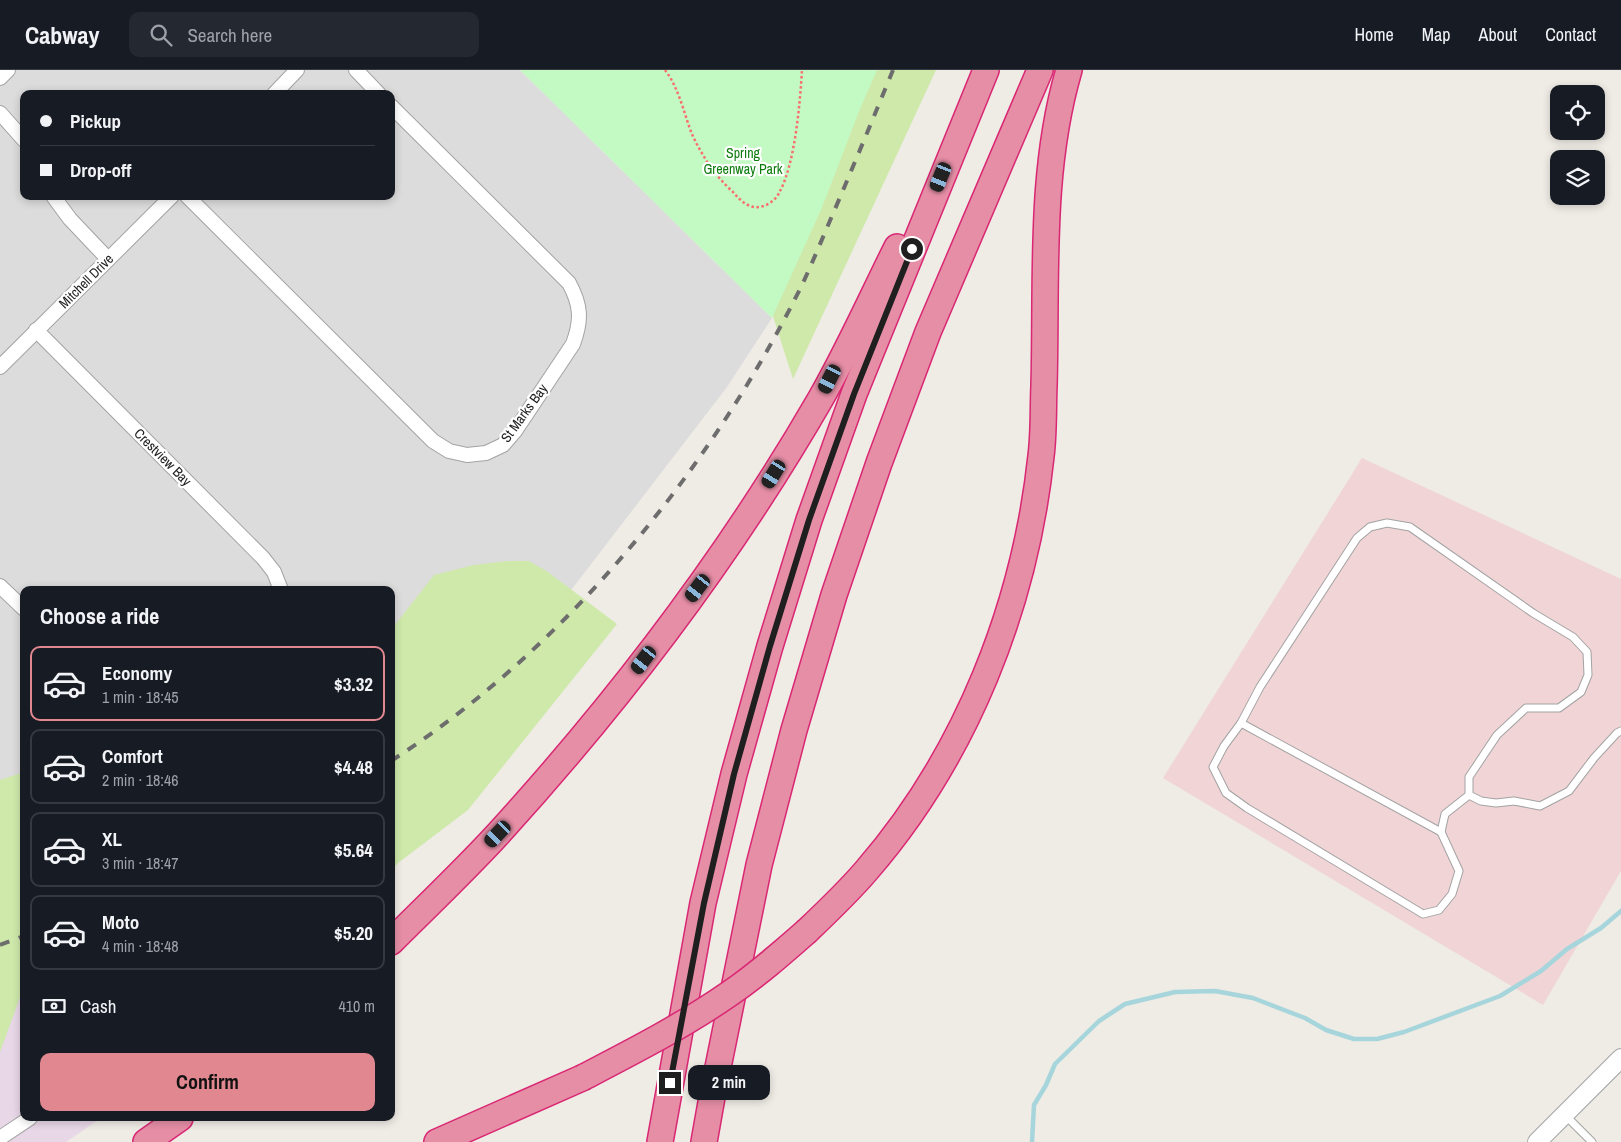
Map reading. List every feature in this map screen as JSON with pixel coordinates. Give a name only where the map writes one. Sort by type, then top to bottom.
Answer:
[{"type":"highway","points":[[660,1142],[704,903],[734,774],[770,646],[809,520],[854,394],[986,70]]},
{"type":"highway","points":[[704,1142],[759,865],[794,730],[834,595],[879,463],[928,332],[1040,70]]},
{"type":"highway","points":[[437,1142],[582,1078],[656,1039],[723,998],[748,980],[807,931],[866,870],[902,824],[935,776],[966,717],[992,661],[1016,591],[1032,523],[1041,454],[1047,205],[1054,140],[1069,70]]},
{"type":"highway","points":[[395,938],[503,828],[593,724],[698,588],[764,489],[821,397],[909,224],[941,177]]},
{"type":"highway","points":[[146,1142],[176,1121]]},
{"type":"street","points":[[0,78],[8,70]]},
{"type":"street","points":[[278,90],[297,70]]},
{"type":"street","points":[[356,70],[376,90]]},
{"type":"street","name":"St Marks Bay","points":[[191,200],[433,441],[449,451],[467,455],[486,453],[503,445],[515,430],[573,344],[578,329],[577,297],[569,283],[395,110]]},
{"type":"street","points":[[0,113],[20,136]]},
{"type":"street","points":[[57,200],[70,219],[108,259]]},
{"type":"street","name":"Mitchell Drive","points":[[0,367],[168,200]]},
{"type":"street","name":"Crestview Bay","points":[[36,330],[263,558],[274,572],[279,586]]},
{"type":"street","points":[[0,586],[20,605]]},
{"type":"street","points":[[1536,1142],[1621,1058]]},
{"type":"street","points":[[0,1138],[26,1121]]},
{"type":"lane","points":[[1241,723],[1441,832],[1459,871],[1452,894],[1440,910],[1423,914],[1247,808],[1226,793],[1213,766],[1224,746],[1241,723],[1260,687],[1356,538],[1370,527],[1387,523],[1410,527],[1533,613],[1573,637],[1587,652],[1588,675],[1580,692],[1559,708],[1526,708],[1497,735],[1469,777],[1469,795]]},
{"type":"lane","points":[[1469,795],[1481,801],[1496,803],[1514,801],[1540,806],[1569,791],[1594,758],[1621,731]]},
{"type":"lane","points":[[1441,832],[1445,814],[1469,795]]},
{"type":"lane","points":[[1564,1114],[1592,1142]]},
{"type":"path","points":[[665,70],[683,105],[691,131],[708,162],[729,189],[743,202],[752,207],[762,207],[772,202],[779,194],[789,167],[801,90],[802,70]]},
{"type":"shaded area","points":[[0,70],[520,70],[772,318],[727,387],[552,615],[395,739],[395,586],[20,586],[20,918],[0,925]]},
{"type":"shaded area","points":[[1362,458],[1621,579],[1621,871],[1543,1005],[1163,778]]},
{"type":"shaded area","points":[[20,918],[20,1121],[97,1121],[66,1142],[0,1142],[0,925]]},
{"type":"green space","name":"Spring Greenway Park","points":[[520,70],[877,70],[821,210],[772,318]]},
{"type":"green space","points":[[871,70],[936,70],[793,379],[771,310]]},
{"type":"green space","points":[[507,561],[529,561],[548,572],[617,624],[468,810],[395,866],[395,625],[434,575],[474,565]]},
{"type":"green space","points":[[20,773],[20,997],[0,1052],[0,780]]},
{"type":"waterway","points":[[1032,1142],[1034,1105],[1046,1085],[1055,1064],[1099,1021],[1125,1004],[1175,992],[1215,991],[1253,998],[1305,1018],[1326,1030],[1354,1039],[1377,1039],[1404,1032],[1500,996],[1541,971],[1567,949],[1601,928],[1621,911]]},
{"type":"railway","points":[[395,758],[455,716],[516,665],[573,610],[627,551],[677,488],[723,423],[764,356],[801,287],[893,70]]},
{"type":"railway","points":[[0,945],[20,938]]},
{"type":"route","points":[[670,1083],[704,903],[734,774],[770,646],[809,520],[854,394],[912,249]]}]
